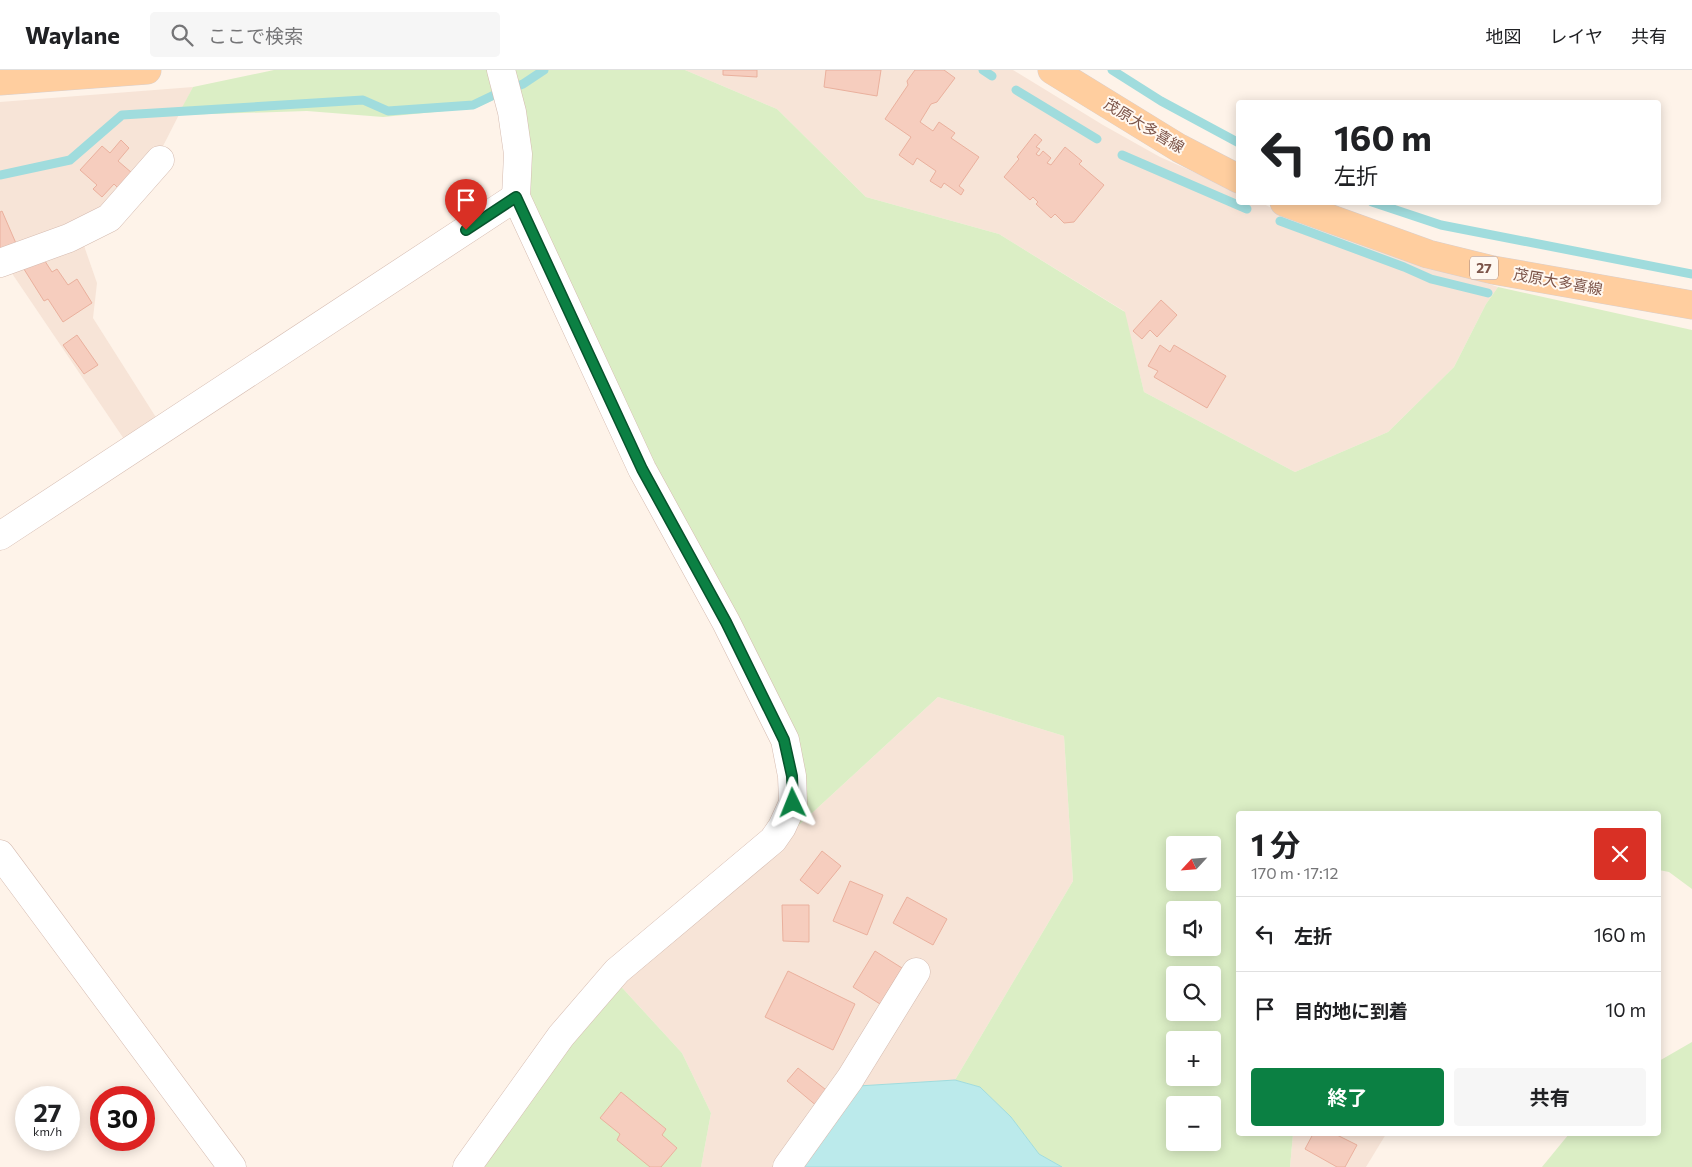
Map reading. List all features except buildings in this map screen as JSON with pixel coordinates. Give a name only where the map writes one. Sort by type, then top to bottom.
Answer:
[{"type":"main road","points":[[0,81],[147,70]]},
{"type":"main road","name":"茂原大多喜線","points":[[1052,70],[1179,148],[1236,177]]},
{"type":"main road","name":"茂原大多喜線","points":[[1292,205],[1428,254],[1493,270],[1692,305]]},
{"type":"street","points":[[467,1167],[561,1036],[616,971],[773,840],[782,827],[793,803],[792,776],[784,740],[726,622],[642,469],[516,197],[518,154],[512,112],[501,70]]},
{"type":"street","points":[[0,263],[69,238],[109,218],[160,160]]},
{"type":"street","points":[[0,536],[516,197]]},
{"type":"street","points":[[0,854],[232,1167]]},
{"type":"street","points":[[787,1167],[850,1079],[916,972]]},
{"type":"shaded area","points":[[685,70],[1013,70],[1160,157],[1236,191],[1236,205],[1266,205],[1295,220],[1498,287],[1486,304],[1454,367],[1388,432],[1295,472],[1144,392],[1124,311],[999,234],[866,197],[777,109]]},
{"type":"shaded area","points":[[193,87],[160,152],[108,211],[0,259],[0,102]]},
{"type":"shaded area","points":[[82,240],[97,283],[93,318],[157,419],[126,442],[7,266]]},
{"type":"shaded area","points":[[938,697],[1064,736],[1073,881],[955,1080],[858,1086],[800,1167],[701,1167],[711,1113],[682,1053],[615,980],[786,837]]},
{"type":"shaded area","points":[[1293,1136],[1385,1136],[1366,1167],[1290,1167]]},
{"type":"green space","points":[[274,70],[495,70],[502,96],[476,108],[383,117],[307,111],[178,115],[193,87]]},
{"type":"green space","points":[[515,70],[685,70],[777,109],[866,197],[999,234],[1125,312],[1144,392],[1295,472],[1388,432],[1454,367],[1486,304],[1498,287],[1692,330],[1692,889],[1669,872],[1661,870],[1661,811],[1236,811],[1236,1136],[1293,1136],[1290,1167],[1062,1167],[1039,1154],[1011,1117],[980,1087],[955,1080],[1073,881],[1064,736],[938,697],[786,837],[800,800],[655,478],[526,205],[525,145]]},
{"type":"green space","points":[[615,980],[682,1053],[711,1113],[701,1167],[474,1167]]},
{"type":"green space","points":[[1692,1042],[1692,1167],[1542,1167],[1567,1136],[1661,1136],[1661,1060]]},
{"type":"water","points":[[955,1080],[980,1087],[1011,1117],[1039,1154],[1062,1167],[800,1167],[858,1086]]},
{"type":"waterway","points":[[0,175],[70,160],[122,115],[363,100],[388,111],[473,105],[523,84],[544,70]]},
{"type":"waterway","points":[[983,70],[992,76]]},
{"type":"waterway","points":[[1112,70],[1161,101],[1236,141]]},
{"type":"waterway","points":[[1016,90],[1097,139]]},
{"type":"waterway","points":[[1122,155],[1236,204]]},
{"type":"waterway","points":[[1238,205],[1247,209]]},
{"type":"waterway","points":[[1381,205],[1441,225],[1692,274]]},
{"type":"waterway","points":[[1280,221],[1404,267],[1431,279],[1488,293]]},
{"type":"route","points":[[466,230],[516,197],[642,469],[726,622],[784,740],[792,776],[793,803]]}]
